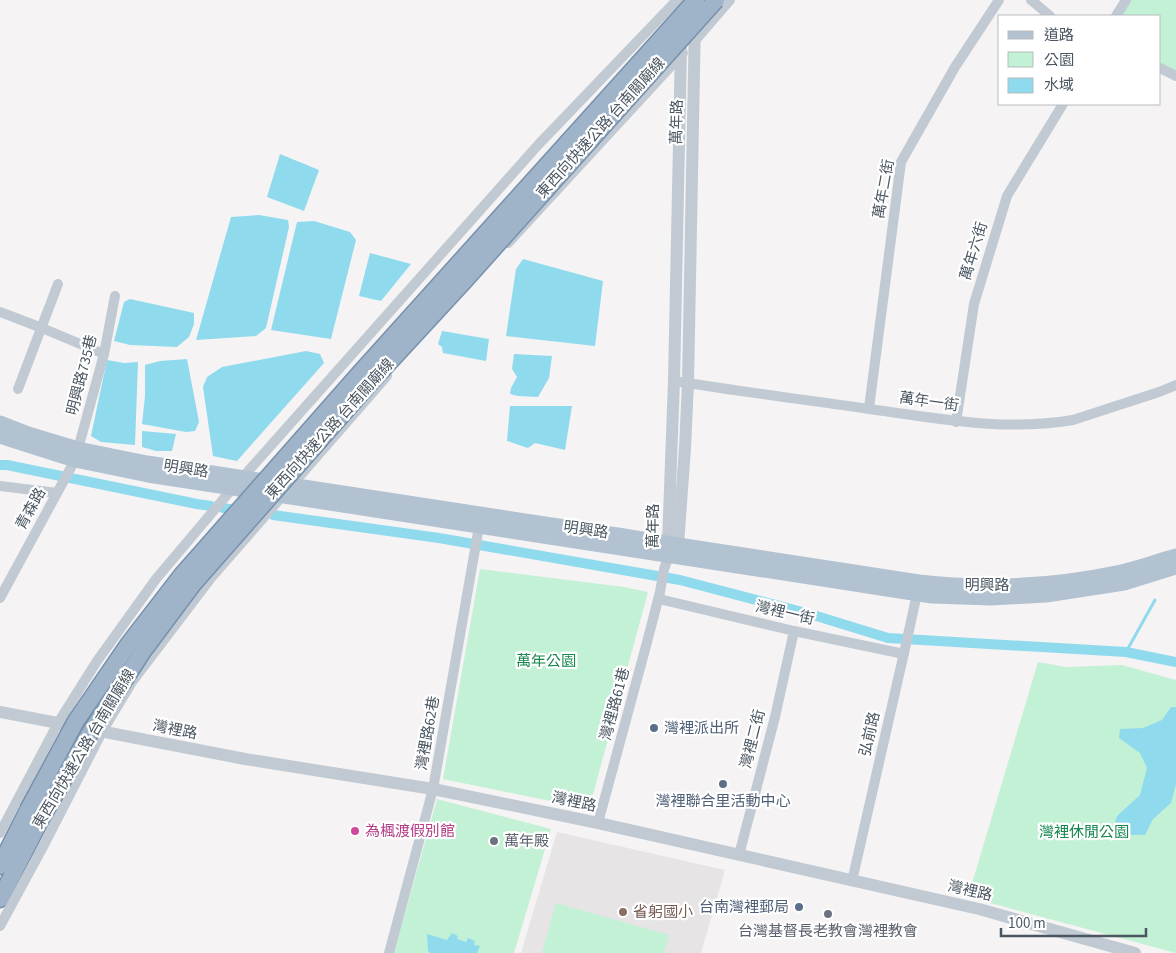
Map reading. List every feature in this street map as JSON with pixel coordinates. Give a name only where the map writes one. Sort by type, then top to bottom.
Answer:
[{"type":"highway","name":"東西向快速公路 台南關廟線","points":[[0,899],[76,721],[128,645],[182,576],[360,373],[696,0]]},
{"type":"highway","name":"東西向快速公路 台南關廟線","points":[[0,866],[137,660],[193,584],[370,383],[478,266],[716,0]]},
{"type":"main road","name":"明興路","points":[[0,423],[76,457]]},
{"type":"main road","name":"明興路","points":[[0,436],[148,476],[238,483],[287,490],[479,526],[670,553],[917,594],[990,598],[1046,596],[1124,583],[1176,568]]},
{"type":"main road","name":"明興路","points":[[670,553],[955,586],[1044,584],[1081,579],[1123,571],[1176,556]]},
{"type":"street","points":[[0,833],[58,724],[98,661],[156,579],[238,483],[538,145],[677,0]]},
{"type":"street","name":"萬年路","points":[[670,553],[682,0]]},
{"type":"street","name":"萬年路","points":[[670,553],[685,448],[696,0]]},
{"type":"street","points":[[0,926],[102,732],[132,682],[205,586],[414,346],[695,41],[730,0]]},
{"type":"street","name":"萬年二街","points":[[869,408],[901,162],[955,67],[999,0]]},
{"type":"street","points":[[1031,0],[1049,15]]},
{"type":"street","points":[[1118,13],[1126,0]]},
{"type":"street","points":[[1161,68],[1176,76]]},
{"type":"street","name":"萬年六街","points":[[956,422],[974,304],[1007,196],[1062,105]]},
{"type":"street","points":[[18,389],[58,284]]},
{"type":"street","name":"明興路735巷","points":[[76,457],[104,354],[115,296]]},
{"type":"street","points":[[0,312],[104,354]]},
{"type":"street","name":"萬年一街","points":[[674,381],[956,422],[1014,426],[1066,421],[1097,413],[1176,385]]},
{"type":"street","name":"青森路","points":[[0,598],[76,457]]},
{"type":"street","points":[[0,486],[57,493]]},
{"type":"street","name":"灣裡路62巷","points":[[389,953],[432,789],[479,526]]},
{"type":"street","name":"灣裡路61巷","points":[[598,823],[670,553]]},
{"type":"street","name":"弘前路","points":[[852,881],[917,594]]},
{"type":"street","name":"灣裡一街","points":[[659,595],[794,631],[904,653]]},
{"type":"street","name":"灣裡二街","points":[[739,855],[775,718],[794,631]]},
{"type":"street","name":"灣裡路","points":[[0,712],[245,759],[432,789],[598,823],[979,909],[1135,953]]},
{"type":"shaded area","name":"省躬國小","points":[[557,832],[725,870],[701,953],[521,953]]},
{"type":"green space","points":[[1126,0],[1176,0],[1176,80],[1161,72],[1161,15],[1117,15]]},
{"type":"green space","name":"萬年公園","points":[[480,569],[624,587],[648,592],[589,809],[443,779]]},
{"type":"green space","name":"灣裡休閒公園","points":[[1038,662],[1066,667],[1122,665],[1176,680],[1176,953],[968,897]]},
{"type":"green space","points":[[437,799],[551,829],[514,953],[394,953]]},
{"type":"green space","points":[[556,903],[669,935],[664,953],[542,953]]},
{"type":"water","points":[[280,154],[319,170],[304,211],[267,197]]},
{"type":"water","points":[[259,215],[288,220],[289,227],[266,328],[256,336],[196,340],[231,217]]},
{"type":"water","points":[[314,221],[350,232],[356,240],[331,339],[271,330],[297,222]]},
{"type":"water","points":[[370,253],[411,264],[381,301],[359,296]]},
{"type":"water","points":[[523,259],[603,281],[595,346],[506,336],[516,269]]},
{"type":"water","points":[[130,299],[194,313],[194,324],[189,337],[177,347],[130,345],[114,341],[124,302]]},
{"type":"water","points":[[442,331],[489,339],[486,361],[443,353],[442,347],[438,344]]},
{"type":"water","points":[[306,351],[320,354],[324,363],[237,461],[213,456],[203,387],[207,377],[222,367]]},
{"type":"water","points":[[514,354],[552,356],[549,378],[538,397],[510,394],[517,377],[512,369]]},
{"type":"water","points":[[187,359],[199,422],[195,431],[186,432],[142,424],[145,396],[145,365],[160,361]]},
{"type":"water","points":[[107,360],[124,363],[138,362],[135,445],[101,442],[91,436]]},
{"type":"water","points":[[510,406],[572,406],[565,450],[535,443],[528,448],[507,441]]},
{"type":"water","points":[[142,431],[176,434],[172,451],[156,451],[142,447]]},
{"type":"water","points":[[1171,707],[1176,707],[1176,784],[1171,803],[1153,819],[1145,835],[1131,835],[1114,825],[1117,816],[1140,795],[1147,768],[1140,753],[1119,738],[1120,729],[1143,728],[1162,720]]},
{"type":"water","points":[[452,933],[458,936],[457,939],[466,942],[468,938],[475,941],[474,945],[480,946],[477,953],[430,953],[428,951],[427,934],[447,940]]},
{"type":"waterway","points":[[0,465],[211,506]]},
{"type":"waterway","points":[[223,508],[242,511]]},
{"type":"waterway","points":[[273,515],[439,538],[680,580],[810,614],[888,638],[1126,652],[1176,662]]},
{"type":"waterway","points":[[1126,652],[1155,600]]},
{"type":"place","name":"灣裡派出所","points":[[654,728]]},
{"type":"place","name":"灣裡聯合里活動中心","points":[[723,784]]},
{"type":"place","name":"為楓渡假別館","points":[[355,831]]},
{"type":"place","name":"萬年殿","points":[[494,841]]},
{"type":"place","name":"台南灣裡郵局","points":[[799,907]]},
{"type":"place","name":"省躬國小","points":[[623,912]]},
{"type":"place","name":"台灣基督長老教會灣裡教會","points":[[828,914]]}]
